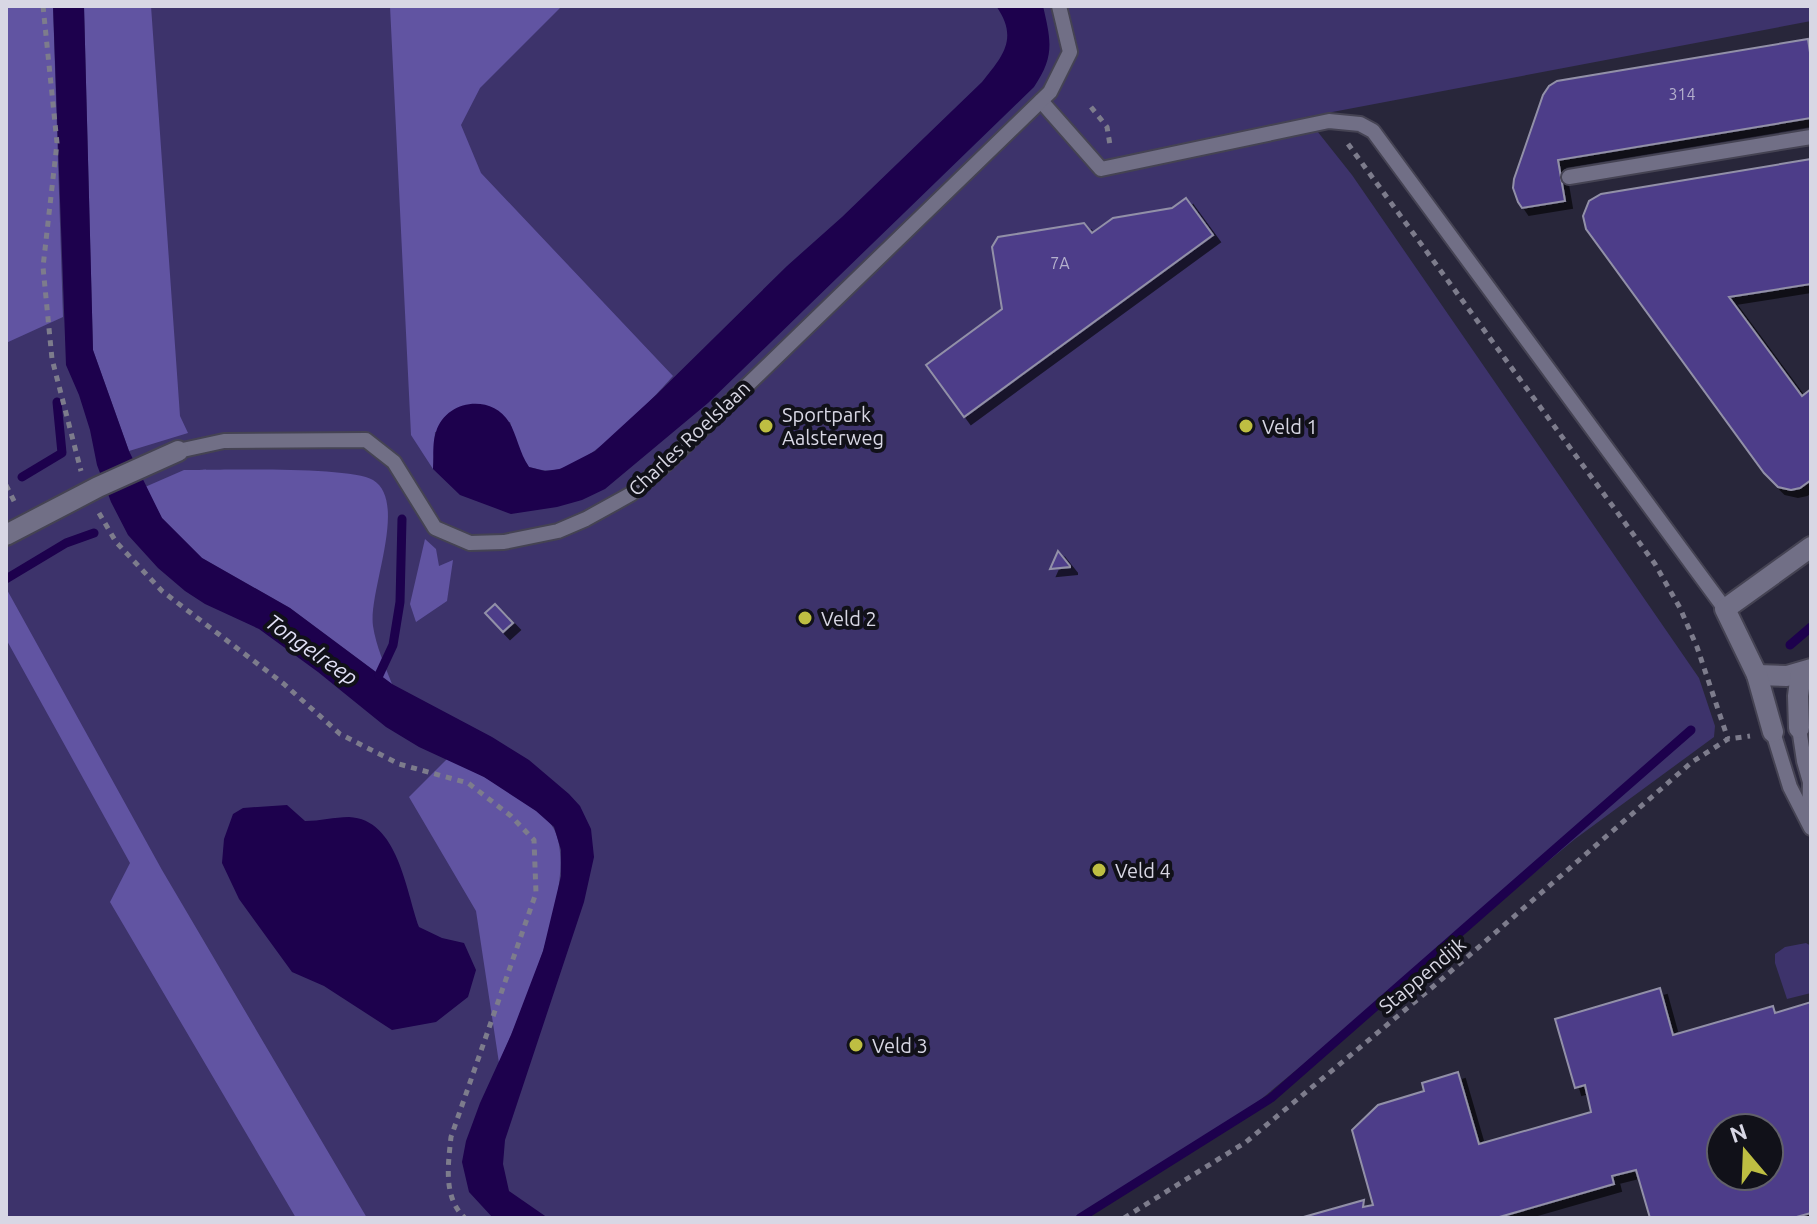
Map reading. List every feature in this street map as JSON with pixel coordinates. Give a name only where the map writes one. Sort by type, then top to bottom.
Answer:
[{"type":"street","name":"Charles Roelslaan","points":[[6,535],[92,490],[178,451]]},
{"type":"street","points":[[1773,732],[1757,675],[1725,609],[1811,547]]},
{"type":"street","points":[[1757,675],[1787,676],[1806,671]]},
{"type":"street","points":[[1799,728],[1798,696],[1806,671]]},
{"type":"lane","name":"Charles Roelslaan","points":[[178,451],[224,441],[366,440],[394,462],[435,528],[470,543],[504,542],[558,531],[586,519],[631,494],[668,462],[1050,92],[1070,52],[1059,6]]},
{"type":"lane","points":[[1041,101],[1101,169],[1329,121],[1360,124],[1373,131],[1725,609]]},
{"type":"lane","points":[[1569,177],[1811,137]]},
{"type":"lane","points":[[1799,728],[1810,782],[1810,825]]},
{"type":"lane","points":[[1773,732],[1790,787],[1810,825]]},
{"type":"path","points":[[43,6],[57,143],[43,267],[52,359],[92,490],[116,542],[162,591],[284,684],[340,734],[399,764],[468,783],[511,816],[534,840],[536,893],[451,1137],[447,1173],[455,1208],[465,1218]]},
{"type":"path","points":[[1091,107],[1107,127],[1113,166]]},
{"type":"path","name":"Stappendijk","points":[[1124,1218],[1246,1142],[1435,985],[1692,762],[1728,739],[1697,647],[1680,608],[1655,564],[1329,121]]},
{"type":"shaded area","name":"Sportpark Aalsterweg","points":[[6,6],[1811,6],[1811,21],[1306,117],[1352,175],[1699,678],[1715,726],[1714,737],[1575,839],[1236,1120],[1087,1218],[6,1218]]},
{"type":"shaded area","points":[[6,6],[53,6],[63,317],[6,343]]},
{"type":"shaded area","points":[[84,6],[151,6],[180,416],[188,433],[129,451],[93,350]]},
{"type":"shaded area","points":[[390,6],[562,6],[480,88],[461,125],[481,173],[673,376],[620,430],[573,464],[551,470],[529,467],[519,452],[510,422],[435,432],[433,469],[411,435]]},
{"type":"shaded area","points":[[184,470],[312,471],[373,480],[383,491],[388,527],[373,626],[392,684],[290,608],[202,558],[162,518],[145,487]]},
{"type":"shaded area","points":[[425,539],[436,549],[439,566],[453,560],[447,601],[416,622],[410,604]]},
{"type":"shaded area","points":[[6,588],[162,870],[367,1218],[296,1218],[110,902],[130,863],[6,639]]},
{"type":"shaded area","points":[[447,759],[489,780],[536,810],[554,829],[560,852],[554,912],[533,980],[499,1063],[476,911],[409,797]]},
{"type":"shaded area","points":[[1806,943],[1811,946],[1811,993],[1787,999],[1775,954],[1785,947]]},
{"type":"water","name":"Tongelreep","points":[[53,6],[84,6],[93,350],[129,451],[162,518],[202,558],[290,608],[392,684],[529,760],[580,806],[591,829],[594,857],[584,902],[505,1140],[503,1164],[509,1191],[548,1218],[493,1218],[469,1192],[462,1162],[480,1103],[511,1035],[543,951],[561,876],[561,850],[554,827],[536,811],[484,777],[419,747],[386,727],[259,629],[205,604],[185,591],[158,568],[128,535],[97,465],[90,430],[66,365]]},
{"type":"water","points":[[996,6],[1043,6],[1048,29],[1048,57],[1034,87],[708,403],[605,489],[557,507],[511,514],[460,495],[433,469],[434,441],[441,421],[459,407],[470,404],[492,407],[501,413],[512,427],[529,467],[545,471],[560,469],[595,451],[982,82],[1006,46],[1006,28]]},
{"type":"water","points":[[287,805],[305,821],[349,817],[366,821],[379,830],[398,859],[419,927],[442,938],[464,943],[476,970],[468,997],[436,1022],[392,1030],[324,986],[292,972],[239,899],[222,863],[224,839],[233,814],[243,808]]},
{"type":"building","points":[[1808,39],[1811,118],[1558,160],[1565,201],[1522,208],[1518,202],[1513,188],[1514,179],[1543,95],[1557,81]]},
{"type":"building","points":[[1811,159],[1811,284],[1729,297],[1802,396],[1811,389],[1811,480],[1791,490],[1778,487],[1764,473],[1586,229],[1583,216],[1589,201],[1601,194]]},
{"type":"building","points":[[1186,198],[1213,235],[964,417],[926,365],[1002,309],[992,247],[998,237],[1084,223],[1092,233],[1113,218],[1172,208]]},
{"type":"building","points":[[1058,551],[1070,566],[1070,567],[1050,569]]},
{"type":"building","points":[[495,604],[513,623],[503,632],[485,613]]},
{"type":"building","points":[[1660,988],[1673,1035],[1773,1006],[1775,1013],[1811,1002],[1811,1213],[1793,1218],[1650,1218],[1636,1170],[1612,1176],[1614,1184],[1496,1218],[1300,1218],[1364,1200],[1363,1207],[1373,1205],[1352,1130],[1378,1105],[1424,1091],[1422,1083],[1458,1072],[1479,1144],[1591,1112],[1585,1085],[1575,1088],[1555,1019]]},
{"type":"waterway","points":[[22,477],[62,453],[57,402]]},
{"type":"waterway","points":[[379,675],[393,645],[400,602],[402,519]]},
{"type":"waterway","points":[[6,579],[66,543],[94,533]]},
{"type":"waterway","points":[[1790,645],[1811,627]]},
{"type":"waterway","points":[[1080,1218],[1271,1098],[1691,730]]},
{"type":"place","name":"Sportpark Aalsterweg","points":[[766,426]]},
{"type":"place","name":"Veld 1","points":[[1246,426]]},
{"type":"place","name":"Veld 2","points":[[805,618]]},
{"type":"place","name":"Veld 4","points":[[1099,870]]},
{"type":"place","name":"Veld 3","points":[[856,1045]]}]
